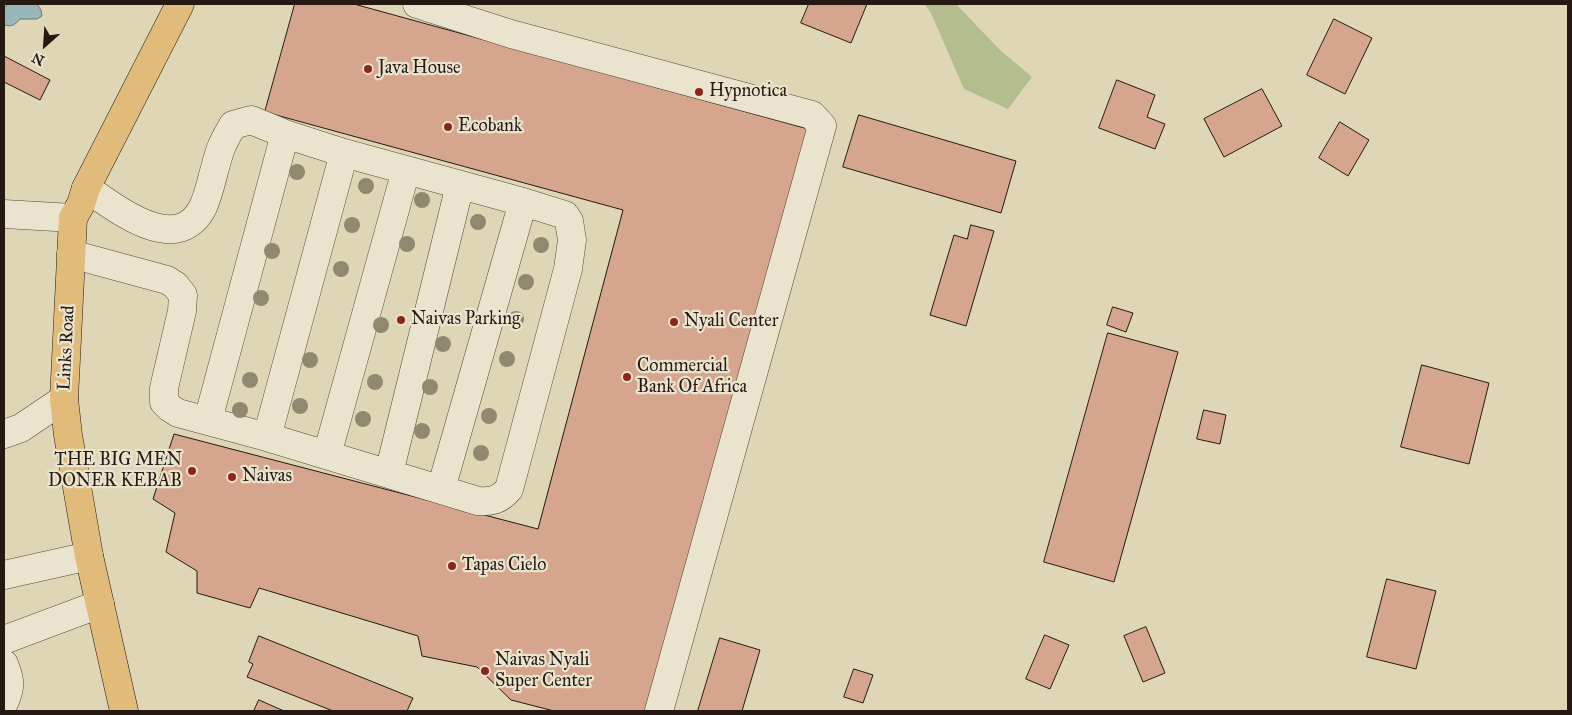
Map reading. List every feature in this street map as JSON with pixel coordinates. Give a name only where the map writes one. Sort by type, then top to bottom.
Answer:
[{"type":"main road","name":"Links Road","points":[[124,711],[89,556],[68,435],[64,399],[73,218],[81,204],[86,188],[180,4]]},
{"type":"street","points":[[417,4],[511,34],[812,115],[822,126],[659,711]]},
{"type":"street","points":[[72,254],[167,280],[179,289],[183,295],[182,311],[164,388],[164,402],[178,413],[267,437],[478,501],[491,502],[504,495],[509,489],[568,269],[572,240],[569,221],[565,215],[344,153],[284,134],[251,120],[233,125],[221,146],[203,207],[192,223],[179,230],[167,230],[130,217],[86,188]]},
{"type":"street","points":[[208,420],[284,134]]},
{"type":"street","points":[[267,437],[344,153]]},
{"type":"street","points":[[327,455],[406,170]]},
{"type":"street","points":[[389,473],[460,185]]},
{"type":"street","points":[[440,488],[523,202]]},
{"type":"street","points":[[4,214],[73,218]]},
{"type":"street","points":[[4,434],[21,428],[64,399]]},
{"type":"street","points":[[4,575],[89,556]]},
{"type":"street","points":[[4,640],[100,604]]},
{"type":"street","points":[[4,664],[10,688],[4,703]]},
{"type":"green space","points":[[924,4],[956,4],[1000,50],[1032,77],[1008,109],[964,89],[930,11]]},
{"type":"water","points":[[9,4],[37,4],[42,16],[37,19],[20,19],[11,26],[4,25],[4,8]]},
{"type":"building","name":"Nyali Center","points":[[295,4],[354,4],[808,129],[647,711],[554,711],[511,700],[477,667],[422,656],[418,636],[259,588],[250,608],[197,593],[197,571],[166,552],[175,513],[153,499],[174,434],[538,529],[623,210],[265,112]]},
{"type":"building","points":[[809,4],[867,4],[851,43],[801,23]]},
{"type":"building","points":[[1334,19],[1372,38],[1345,94],[1307,75]]},
{"type":"building","points":[[4,56],[50,80],[40,100],[4,82]]},
{"type":"building","points":[[1117,80],[1155,95],[1147,117],[1165,124],[1155,149],[1099,128]]},
{"type":"building","points":[[1262,89],[1282,126],[1224,157],[1204,119]]},
{"type":"building","points":[[859,115],[1016,161],[1001,213],[843,167]]},
{"type":"building","points":[[1340,122],[1369,140],[1348,176],[1319,158]]},
{"type":"building","points":[[971,225],[994,231],[966,326],[930,315],[954,235],[967,239]]},
{"type":"building","points":[[1113,307],[1133,313],[1126,332],[1107,325]]},
{"type":"building","points":[[1108,333],[1178,352],[1114,582],[1044,562]]},
{"type":"building","points":[[1422,365],[1489,383],[1469,464],[1401,447]]},
{"type":"building","points":[[1204,410],[1226,415],[1220,444],[1197,439]]},
{"type":"building","points":[[1387,579],[1436,591],[1416,669],[1367,657]]},
{"type":"building","points":[[1146,627],[1165,673],[1143,682],[1124,636]]},
{"type":"building","points":[[1045,635],[1069,645],[1050,689],[1026,679]]},
{"type":"building","points":[[259,636],[413,698],[407,711],[333,711],[247,677],[253,664],[249,662]]},
{"type":"building","points":[[720,638],[760,650],[742,711],[698,711]]},
{"type":"building","points":[[854,669],[873,675],[863,703],[844,697]]},
{"type":"building","points":[[259,700],[284,711],[254,711]]},
{"type":"place","name":"Java House","points":[[368,69]]},
{"type":"place","name":"Hypnotica","points":[[699,92]]},
{"type":"place","name":"Ecobank","points":[[448,127]]},
{"type":"place","name":"Naivas Parking","points":[[401,320]]},
{"type":"place","name":"Nyali Center","points":[[674,322]]},
{"type":"place","name":"Commercial Bank Of Africa","points":[[627,377]]},
{"type":"place","name":"THE BIG MEN DONER KEBAB","points":[[192,471]]},
{"type":"place","name":"Naivas","points":[[232,477]]},
{"type":"place","name":"Tapas Cielo","points":[[452,566]]},
{"type":"place","name":"Naivas Nyali Super Center","points":[[485,671]]}]
